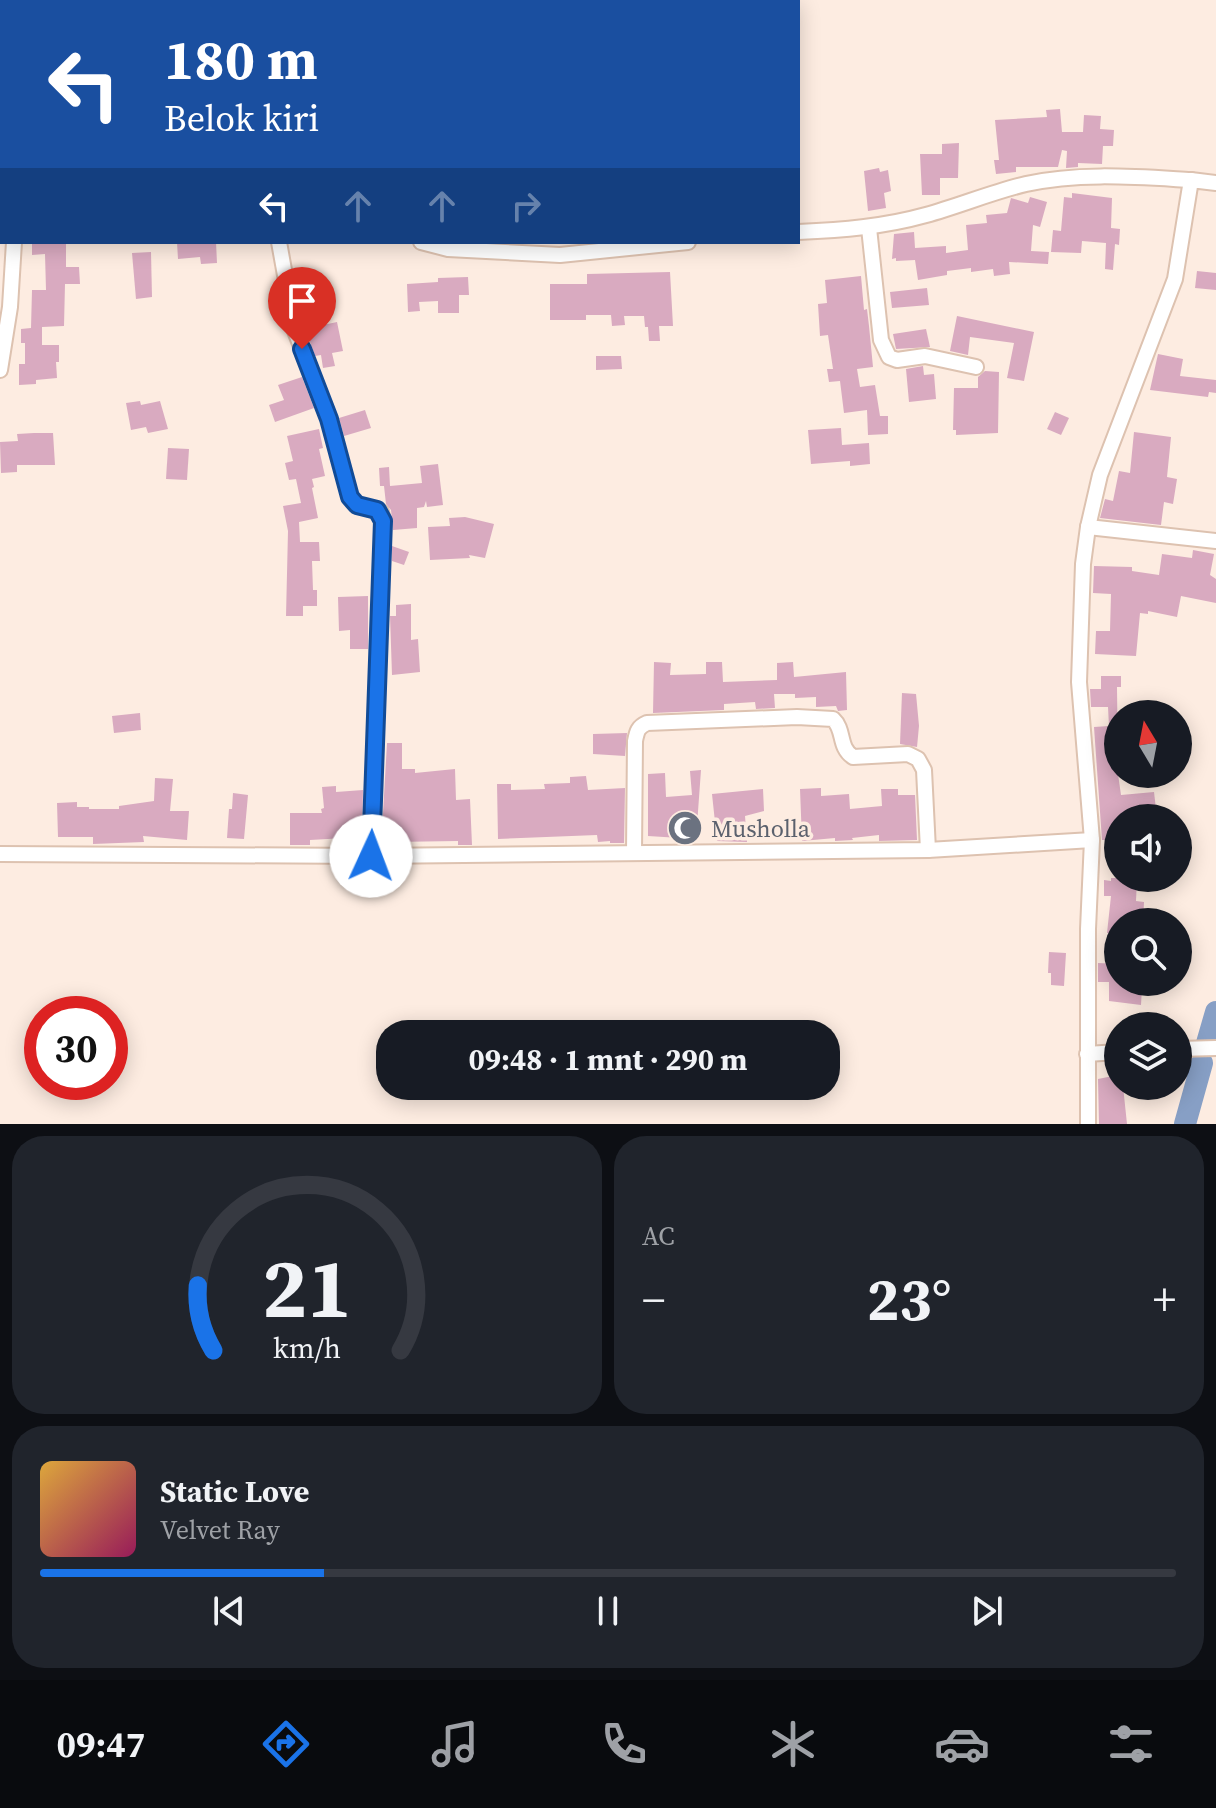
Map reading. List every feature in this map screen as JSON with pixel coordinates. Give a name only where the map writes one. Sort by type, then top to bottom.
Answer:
[{"type":"street","points":[[800,232],[869,228],[923,216],[1025,184],[1056,179],[1135,177],[1216,183]]},
{"type":"street","points":[[1088,1124],[1092,840],[1079,682],[1083,564],[1100,475],[1175,279],[1191,180]]},
{"type":"street","points":[[869,228],[881,340],[889,357],[897,360],[925,356],[976,367]]},
{"type":"street","points":[[0,370],[10,307],[14,244]]},
{"type":"street","points":[[279,244],[295,331],[329,419],[350,497],[357,505],[377,510],[383,521],[371,856]]},
{"type":"street","points":[[448,245],[560,255],[668,244]]},
{"type":"street","points":[[1088,527],[1216,541]]},
{"type":"street","points":[[634,853],[637,729],[647,723],[797,717],[833,719],[839,726],[844,748],[853,757],[908,754],[921,762],[928,850]]},
{"type":"street","points":[[0,854],[371,856],[928,850],[1092,840]]},
{"type":"street","points":[[1192,1049],[1216,1048]]},
{"type":"street","points":[[1087,1054],[1104,1053]]},
{"type":"building","points":[[1060,109],[1062,132],[1083,132],[1084,115],[1101,116],[1100,129],[1114,130],[1113,146],[1103,146],[1102,164],[1078,163],[1078,167],[1066,168],[1067,151],[1062,150],[1058,167],[1016,167],[1016,172],[996,174],[994,160],[999,160],[995,120],[1047,117],[1046,110]]},
{"type":"building","points":[[959,143],[958,178],[940,178],[940,195],[922,195],[920,154],[942,154],[942,144]]},
{"type":"building","points":[[879,168],[880,172],[888,170],[891,191],[884,193],[886,208],[868,211],[864,171]]},
{"type":"building","points":[[1072,193],[1112,198],[1111,228],[1120,229],[1119,245],[1115,244],[1113,270],[1105,269],[1106,243],[1082,241],[1081,253],[1051,252],[1053,230],[1061,231],[1064,197],[1072,198]]},
{"type":"building","points":[[1030,197],[1047,202],[1040,227],[1033,225],[1031,251],[1049,252],[1048,264],[1009,262],[1010,274],[994,276],[993,269],[971,272],[971,268],[918,280],[915,260],[892,259],[894,234],[914,232],[915,248],[946,246],[946,253],[968,250],[966,225],[987,223],[986,215],[1007,213],[1011,198],[1028,203]]},
{"type":"building","points":[[32,244],[66,244],[66,267],[79,267],[80,284],[65,284],[64,326],[42,327],[42,345],[59,345],[57,378],[19,385],[19,364],[25,364],[21,329],[31,328],[32,290],[46,290],[45,254],[32,255]]},
{"type":"building","points":[[177,244],[216,244],[217,263],[201,264],[200,257],[178,259]]},
{"type":"building","points":[[151,252],[152,297],[136,299],[132,253]]},
{"type":"building","points":[[1197,271],[1216,273],[1216,290],[1195,288]]},
{"type":"building","points":[[670,272],[673,326],[659,326],[660,341],[649,341],[644,316],[624,316],[625,325],[612,326],[611,315],[586,315],[586,320],[550,320],[550,284],[587,284],[587,274]]},
{"type":"building","points":[[861,276],[873,367],[857,369],[860,387],[875,385],[880,416],[888,416],[888,434],[868,435],[867,410],[844,413],[840,381],[829,382],[827,369],[833,369],[828,335],[820,336],[818,304],[827,303],[825,280]]},
{"type":"building","points":[[468,277],[469,295],[459,295],[459,313],[438,313],[438,301],[419,302],[420,311],[408,312],[407,284],[438,282],[438,278]]},
{"type":"building","points":[[313,281],[323,325],[337,322],[343,351],[332,353],[335,366],[323,368],[321,355],[315,356],[310,342],[297,285]]},
{"type":"building","points":[[927,288],[929,305],[892,308],[890,292]]},
{"type":"building","points":[[957,316],[1034,332],[1024,381],[1007,378],[1014,343],[970,337],[968,355],[950,351]]},
{"type":"building","points":[[926,329],[930,347],[896,349],[893,334]]},
{"type":"building","points":[[1158,354],[1183,359],[1180,376],[1216,380],[1216,393],[1209,392],[1208,397],[1150,390]]},
{"type":"building","points":[[596,356],[621,356],[622,369],[596,370]]},
{"type":"building","points":[[923,366],[924,375],[934,374],[936,399],[909,402],[906,369]]},
{"type":"building","points":[[985,371],[999,372],[998,433],[956,435],[956,430],[953,430],[954,388],[978,388],[978,377]]},
{"type":"building","points":[[302,377],[314,408],[275,422],[269,405],[284,400],[278,385]]},
{"type":"building","points":[[140,401],[141,405],[160,401],[168,429],[148,433],[146,427],[131,430],[126,403]]},
{"type":"building","points":[[365,410],[371,428],[344,436],[339,418]]},
{"type":"building","points":[[1055,412],[1069,418],[1061,435],[1047,429]]},
{"type":"building","points":[[841,428],[842,445],[869,443],[870,464],[850,466],[850,461],[811,464],[808,430]]},
{"type":"building","points":[[319,429],[323,448],[319,449],[325,476],[312,479],[318,518],[299,522],[300,542],[319,542],[320,561],[312,561],[317,606],[303,606],[303,616],[286,616],[288,531],[283,506],[301,503],[296,479],[289,480],[285,463],[293,461],[287,436]]},
{"type":"building","points":[[1134,432],[1171,437],[1167,477],[1177,479],[1173,504],[1164,502],[1161,525],[1100,518],[1105,499],[1113,501],[1119,471],[1130,473]]},
{"type":"building","points":[[53,433],[55,465],[17,465],[17,472],[1,473],[0,442],[18,441],[17,434]]},
{"type":"building","points":[[168,448],[189,449],[187,480],[166,479]]},
{"type":"building","points":[[438,464],[443,505],[427,507],[426,501],[424,507],[417,508],[417,528],[393,530],[384,486],[380,486],[379,468],[389,467],[390,486],[422,483],[420,466]]},
{"type":"building","points":[[465,517],[494,524],[485,558],[469,555],[470,558],[430,560],[428,527],[450,526],[449,518]]},
{"type":"building","points":[[392,546],[409,552],[404,565],[392,561]]},
{"type":"building","points":[[1193,550],[1214,554],[1210,575],[1216,579],[1216,603],[1181,596],[1177,617],[1148,611],[1148,614],[1140,613],[1136,656],[1095,654],[1096,631],[1110,631],[1111,594],[1093,593],[1094,566],[1132,567],[1132,571],[1159,575],[1162,554],[1192,558]]},
{"type":"building","points":[[368,596],[368,649],[350,649],[350,630],[339,631],[338,597]]},
{"type":"building","points":[[411,604],[411,640],[418,639],[420,672],[392,675],[390,616],[396,616],[396,605]]},
{"type":"building","points":[[654,662],[671,663],[670,675],[706,674],[706,662],[722,662],[723,682],[777,680],[777,663],[793,662],[794,677],[846,672],[847,710],[838,711],[836,706],[816,707],[816,697],[795,698],[795,694],[774,694],[775,708],[756,709],[755,702],[724,704],[724,710],[653,713]]},
{"type":"building","points":[[1101,676],[1121,676],[1117,700],[1104,700],[1104,707],[1091,707],[1090,689],[1101,689]]},
{"type":"building","points":[[902,693],[916,694],[917,747],[900,744]]},
{"type":"building","points":[[140,713],[141,730],[114,733],[112,716]]},
{"type":"building","points":[[1104,726],[1104,788],[1120,788],[1121,795],[1154,792],[1155,804],[1104,804],[1104,840],[1102,840],[1094,727]]},
{"type":"building","points":[[627,733],[625,756],[593,754],[593,734]]},
{"type":"building","points":[[387,743],[402,743],[402,769],[415,769],[415,773],[455,769],[456,800],[470,799],[472,845],[458,845],[458,841],[392,842],[391,831],[382,831]]},
{"type":"building","points":[[701,770],[696,839],[648,836],[648,774],[665,773],[666,797],[692,795],[690,771]]},
{"type":"building","points":[[586,776],[588,790],[625,788],[624,843],[598,842],[597,835],[498,839],[497,784],[511,784],[511,790],[545,789],[544,784],[570,783],[570,777]]},
{"type":"building","points":[[155,778],[173,779],[170,811],[189,811],[187,840],[143,836],[144,842],[93,844],[93,837],[58,837],[57,803],[77,802],[77,807],[89,809],[119,809],[119,806],[154,801]]},
{"type":"building","points":[[336,786],[336,792],[363,790],[362,837],[310,840],[310,845],[290,845],[290,813],[322,813],[322,787]]},
{"type":"building","points":[[821,788],[821,796],[849,794],[850,809],[882,806],[881,789],[898,789],[898,795],[915,795],[917,840],[879,841],[879,835],[853,840],[802,841],[800,789]]},
{"type":"building","points":[[763,789],[764,811],[745,816],[747,842],[717,841],[712,794]]},
{"type":"building","points":[[233,793],[248,795],[244,839],[227,838]]},
{"type":"building","points":[[1104,892],[1136,892],[1136,901],[1144,902],[1144,908],[1110,908],[1111,896],[1104,896]]},
{"type":"building","points":[[1049,952],[1066,953],[1064,986],[1051,985]]},
{"type":"building","points":[[1098,963],[1104,963],[1104,982],[1098,982]]},
{"type":"building","points":[[1109,996],[1142,996],[1141,1005],[1109,1001]]},
{"type":"building","points":[[1104,1078],[1104,1100],[1124,1100],[1127,1124],[1099,1124],[1098,1079]]},
{"type":"waterway","points":[[1207,1043],[1216,1012]]},
{"type":"waterway","points":[[1185,1124],[1202,1063]]},
{"type":"place","name":"Musholla","points":[[685,828]]},
{"type":"route","points":[[302,349],[329,419],[350,497],[357,505],[381,512],[383,521],[371,856]]}]
